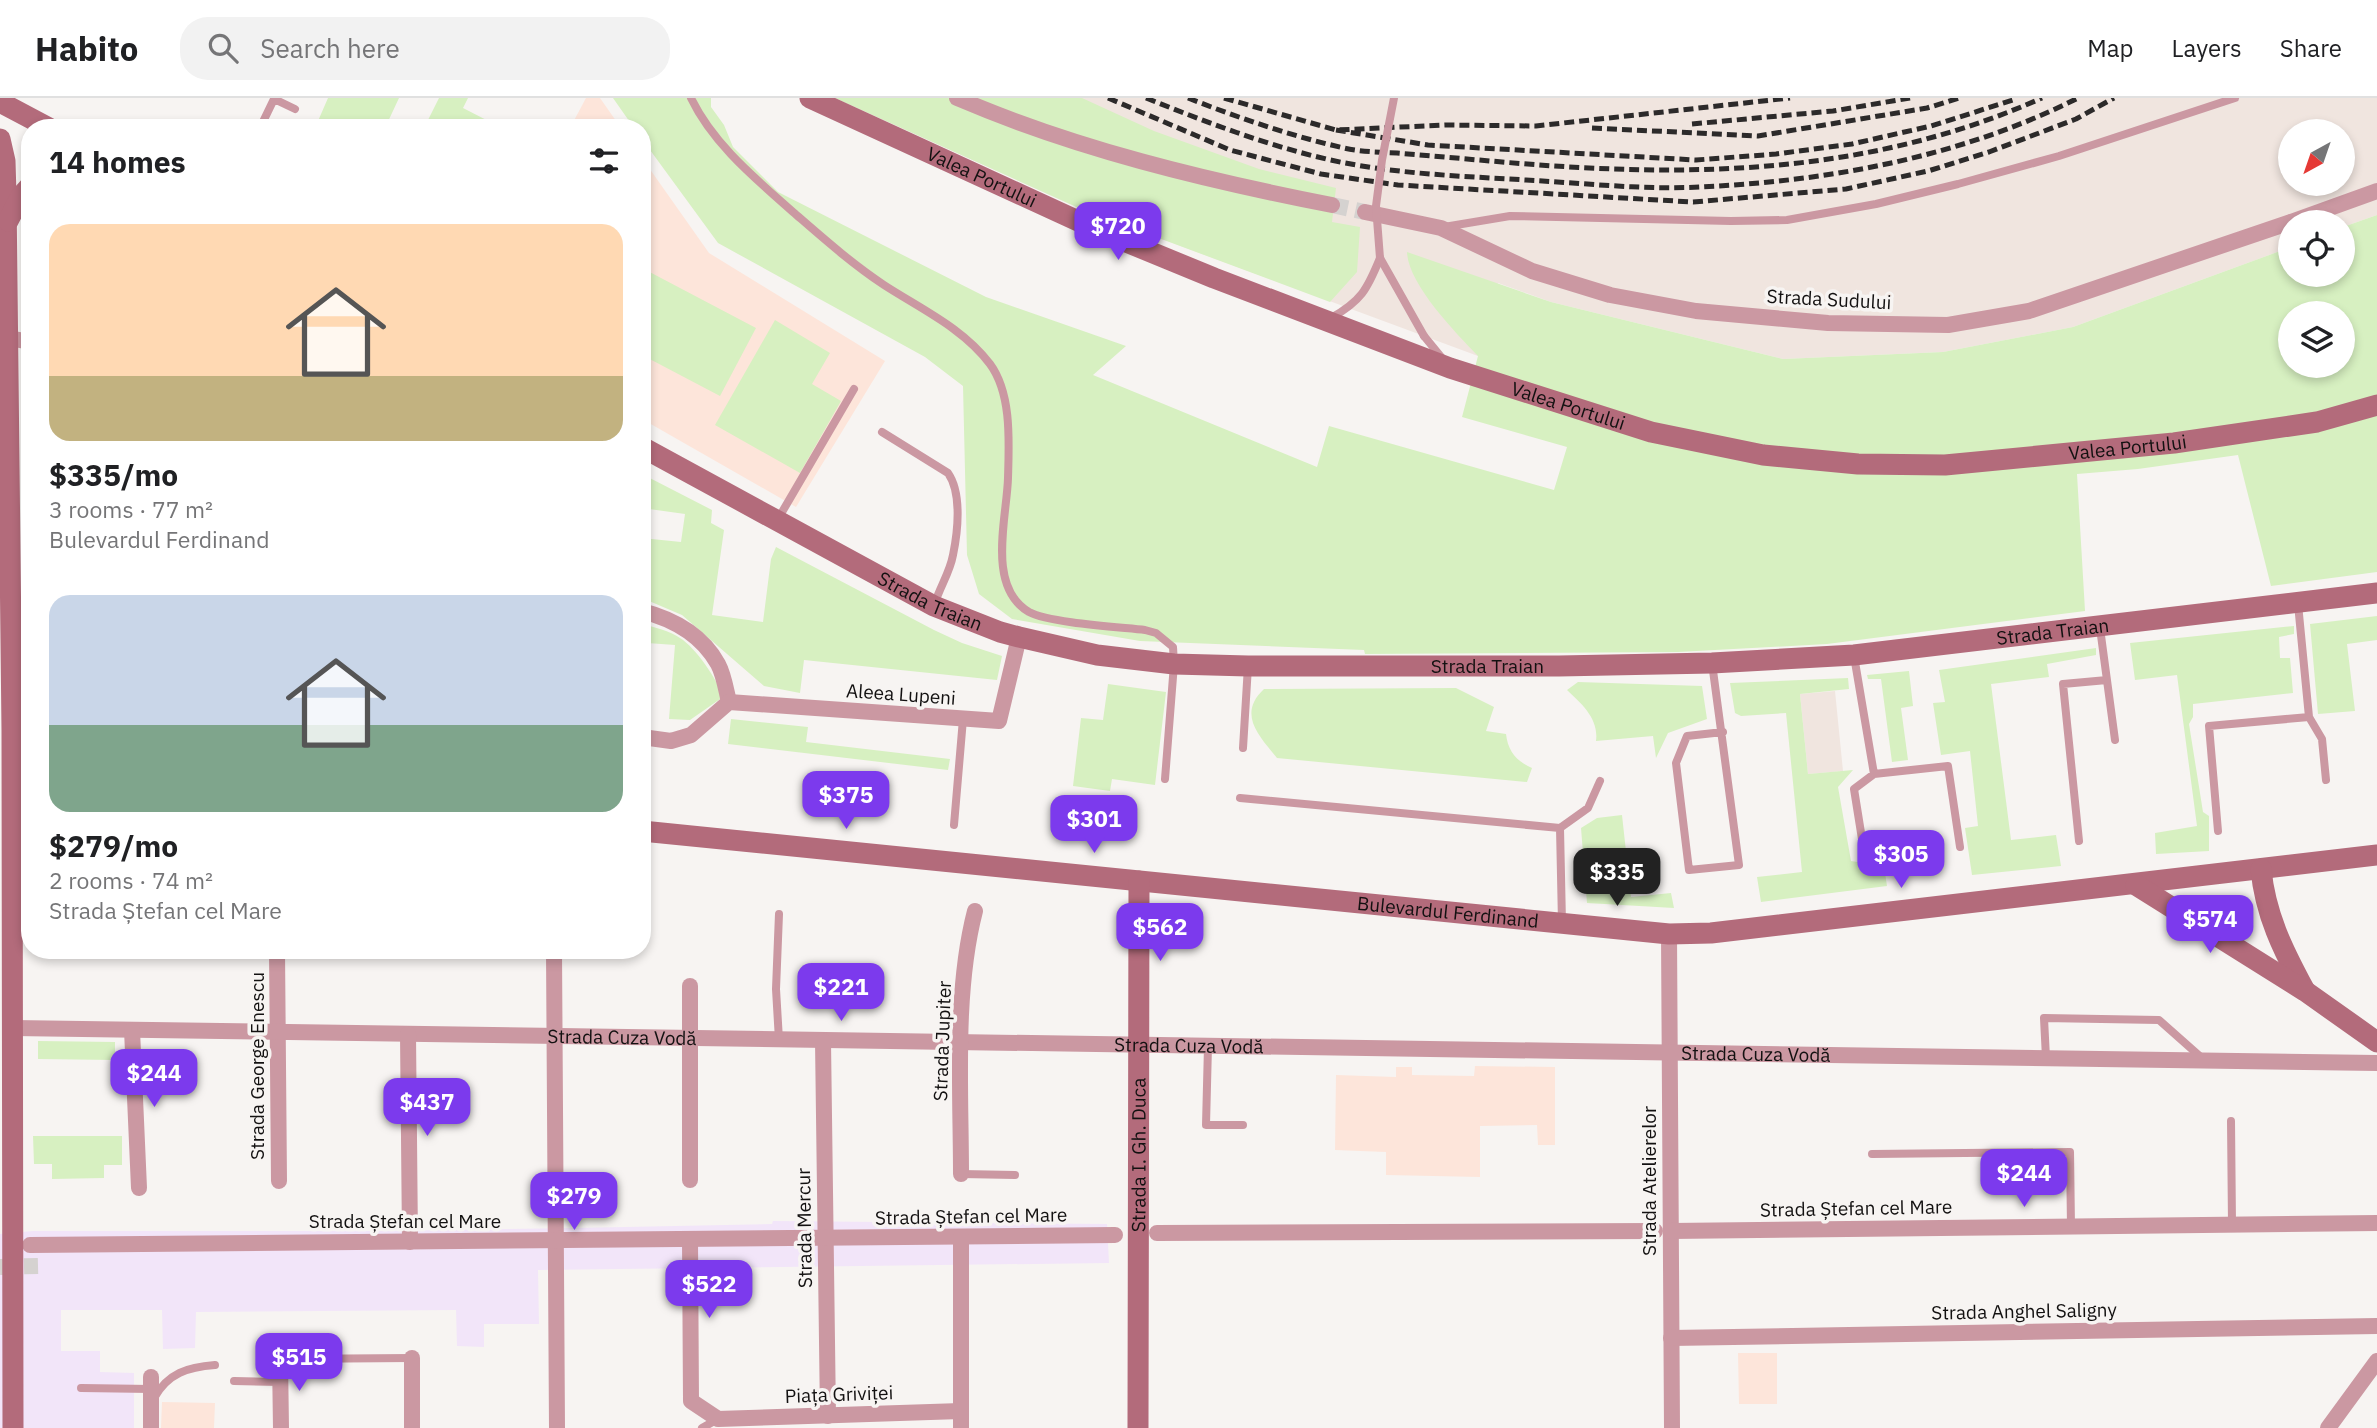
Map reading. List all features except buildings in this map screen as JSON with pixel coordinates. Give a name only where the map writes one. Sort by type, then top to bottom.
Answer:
[{"type":"street","name":"Valea Portului","points":[[810,98],[1101,232],[1450,368],[1651,432],[1763,455],[1858,464],[1945,465],[2174,443],[2317,422],[2377,405]]},
{"type":"street","points":[[957,98],[1013,122],[1099,149],[1262,191],[1332,205]]},
{"type":"street","points":[[0,102],[32,119]]},
{"type":"street","points":[[0,139],[5,160],[7,223],[19,340],[10,443],[14,769],[6,1028],[13,1428]]},
{"type":"street","name":"Strada Sudului","points":[[2324,210],[2377,191]]},
{"type":"street","points":[[7,223],[21,196]]},
{"type":"street","name":"Strada Sudului","points":[[1365,212],[1441,228],[1532,271],[1611,295],[1696,311],[1828,323],[1948,325],[2028,311],[2278,226]]},
{"type":"street","name":"Strada Traian","points":[[651,452],[934,606],[1000,632],[1097,655],[1173,656],[1248,666],[1712,663],[1854,655],[2377,593]]},
{"type":"street","points":[[651,613],[664,617],[695,635],[718,665],[729,702],[691,736],[671,741],[651,738]]},
{"type":"street","points":[[963,719],[999,721],[1019,637]]},
{"type":"street","name":"Aleea Lupeni","points":[[729,702],[963,719]]},
{"type":"street","name":"Bulevardul Ferdinand","points":[[651,832],[1669,934],[1712,933],[2377,855]]},
{"type":"street","points":[[2261,869],[2271,918],[2280,945],[2305,991]]},
{"type":"street","name":"Strada I. Gh. Duca","points":[[1138,1428],[1139,881]]},
{"type":"street","points":[[2136,885],[2305,991],[2377,1042]]},
{"type":"street","name":"Strada Jupiter","points":[[961,1174],[961,1043],[967,944],[975,911]]},
{"type":"street","name":"Strada Atelierelor","points":[[1669,934],[1670,1053],[1663,1231],[1671,1338],[1672,1428]]},
{"type":"street","name":"Strada George Enescu","points":[[277,959],[279,1181]]},
{"type":"street","points":[[554,959],[557,1428]]},
{"type":"street","points":[[690,986],[690,1180]]},
{"type":"street","name":"Strada Cuza Vodă","points":[[6,1028],[2377,1063]]},
{"type":"street","points":[[132,1030],[139,1188]]},
{"type":"street","points":[[408,1034],[410,1242]]},
{"type":"street","name":"Strada Mercur","points":[[823,1041],[828,1416]]},
{"type":"street","name":"Strada Ștefan cel Mare","points":[[1157,1233],[1663,1231],[2377,1223]]},
{"type":"street","name":"Strada Ștefan cel Mare","points":[[30,1245],[1115,1235]]},
{"type":"street","points":[[961,1237],[961,1420]]},
{"type":"street","points":[[690,1239],[691,1401],[718,1419]]},
{"type":"street","name":"Strada Anghel Saligny","points":[[1671,1338],[2377,1326]]},
{"type":"street","points":[[412,1358],[412,1428]]},
{"type":"street","points":[[280,1359],[281,1428]]},
{"type":"street","points":[[2328,1428],[2377,1361]]},
{"type":"street","points":[[151,1390],[151,1428]]},
{"type":"street","name":"Piața Griviței","points":[[718,1419],[828,1416],[961,1420]]},
{"type":"lane","points":[[691,98],[714,135],[759,182],[846,259],[935,315],[968,340],[991,365],[1003,393],[1006,420],[1008,478],[1001,553],[1006,580],[1015,598],[1030,612],[1056,619],[1156,633],[1173,656],[1165,779]]},
{"type":"lane","points":[[1394,98],[1376,206],[1380,258],[1424,336],[1450,368]]},
{"type":"lane","points":[[1441,228],[1510,216],[1787,220],[1877,204],[2046,160],[2235,98]]},
{"type":"lane","points":[[264,119],[274,99],[286,101],[295,110]]},
{"type":"lane","points":[[1327,321],[1356,303],[1370,283],[1380,258]]},
{"type":"lane","points":[[777,521],[855,389]]},
{"type":"lane","points":[[0,422],[10,443]]},
{"type":"lane","points":[[881,432],[948,472],[954,482],[956,529],[953,557],[934,606]]},
{"type":"lane","points":[[2298,601],[2309,717],[2322,739],[2326,780]]},
{"type":"lane","points":[[2099,625],[2115,740]]},
{"type":"lane","points":[[1854,655],[1874,774]]},
{"type":"lane","points":[[1712,663],[1723,732],[1739,865],[1689,870],[1676,762],[1687,736],[1723,732]]},
{"type":"lane","points":[[1243,748],[1248,666]]},
{"type":"lane","points":[[2079,841],[2063,684],[2107,680]]},
{"type":"lane","points":[[2218,831],[2209,726],[2309,717]]},
{"type":"lane","name":"Aleea Lupeni","points":[[954,825],[963,719]]},
{"type":"lane","points":[[1866,864],[1854,789],[1874,774],[1948,766],[1960,847]]},
{"type":"lane","points":[[1240,799],[1560,828],[1588,808],[1600,781]]},
{"type":"lane","points":[[1560,828],[1562,923]]},
{"type":"lane","points":[[779,914],[776,989],[779,1040]]},
{"type":"lane","points":[[2046,1058],[2044,1018],[2159,1020],[2205,1061]]},
{"type":"lane","points":[[1208,1046],[1206,1125],[1243,1125]]},
{"type":"lane","points":[[2231,1121],[2232,1225]]},
{"type":"lane","points":[[1872,1154],[2070,1152],[2071,1227]]},
{"type":"lane","points":[[961,1174],[1015,1175]]},
{"type":"lane","points":[[280,1359],[412,1358]]},
{"type":"lane","points":[[81,1388],[151,1390],[176,1373],[196,1367],[215,1366]]},
{"type":"lane","points":[[234,1381],[280,1382]]},
{"type":"lane","name":"Piața Griviței","points":[[702,1428],[718,1419]]},
{"type":"shaded area","points":[[586,98],[600,98],[615,119],[575,119]]},
{"type":"shaded area","points":[[835,98],[2377,98],[2377,215],[2355,223],[2355,210],[2278,210],[2278,252],[2073,327],[1943,352],[1783,359],[1551,302],[1498,283],[1478,356],[1081,209]]},
{"type":"shaded area","points":[[651,171],[709,253],[885,361],[796,507],[651,424]]},
{"type":"shaded area","points":[[1835,691],[1843,771],[1808,774],[1800,694]]},
{"type":"shaded area","points":[[1475,1066],[1555,1067],[1555,1145],[1538,1145],[1537,1125],[1480,1126],[1480,1177],[1386,1175],[1386,1152],[1335,1150],[1336,1075],[1396,1077],[1396,1067],[1412,1067],[1412,1075],[1474,1076]]},
{"type":"shaded area","points":[[773,1221],[1107,1224],[1109,1263],[538,1270],[539,1324],[484,1324],[484,1347],[457,1346],[456,1310],[196,1312],[195,1348],[163,1349],[162,1310],[61,1310],[61,1351],[100,1351],[100,1372],[134,1373],[134,1428],[0,1428],[0,1234],[33,1231],[574,1228],[772,1224]]},
{"type":"shaded area","points":[[1738,1353],[1777,1353],[1777,1404],[1739,1404]]},
{"type":"shaded area","points":[[162,1402],[215,1403],[214,1428],[161,1428]]},
{"type":"green space","points":[[328,98],[399,98],[389,119],[319,119]]},
{"type":"green space","points":[[439,98],[468,98],[463,108],[484,119],[428,119]]},
{"type":"green space","points":[[613,98],[711,98],[711,107],[724,125],[733,147],[778,192],[986,297],[1126,346],[1093,375],[1317,467],[1329,426],[1554,490],[1567,447],[1462,417],[1478,356],[1424,293],[1409,265],[1407,252],[1551,302],[1783,359],[1943,352],[2073,327],[2278,252],[2278,287],[2355,287],[2355,223],[2377,215],[2377,572],[2271,586],[2238,455],[2138,469],[2077,474],[2085,611],[1827,644],[1678,652],[1365,654],[1364,650],[1140,641],[1012,619],[979,594],[967,555],[963,386],[925,357],[718,243],[651,151],[651,119],[628,119]]},
{"type":"green space","points":[[835,98],[1082,98],[1154,131],[1259,169],[1336,188],[1332,222],[1360,227],[1357,272],[1330,302],[1081,209]]},
{"type":"green space","points":[[651,273],[756,328],[720,396],[651,360]]},
{"type":"green space","points":[[775,320],[830,353],[812,384],[841,401],[800,473],[715,425]]},
{"type":"green space","points":[[651,479],[712,510],[711,523],[724,530],[712,615],[763,622],[771,559],[776,547],[934,630],[962,643],[1002,656],[997,680],[804,660],[800,693],[764,686],[682,615],[651,602],[651,539],[681,542],[685,514],[651,509]]},
{"type":"green space","points":[[2377,616],[2377,640],[2347,644],[2355,711],[2318,714],[2310,624]]},
{"type":"green space","points":[[2294,626],[2294,634],[2279,637],[2280,658],[2290,658],[2293,693],[2193,704],[2193,717],[2189,724],[2203,812],[2209,816],[2209,851],[2156,854],[2155,833],[2197,826],[2177,675],[2135,680],[2130,643]]},
{"type":"green space","points":[[651,627],[672,633],[693,649],[705,664],[723,697],[690,720],[669,719],[675,645],[651,643]]},
{"type":"green space","points":[[2096,648],[2096,655],[2047,664],[2049,677],[1991,684],[2011,840],[2056,835],[2061,866],[1972,875],[1965,828],[1978,826],[1970,751],[1941,755],[1933,703],[1945,702],[1939,670]]},
{"type":"green space","points":[[1909,671],[1913,706],[1901,708],[1908,760],[1892,762],[1881,679],[1868,679],[1867,675]]},
{"type":"green space","points":[[1848,678],[1849,689],[1800,694],[1808,774],[1853,770],[1838,787],[1851,861],[1884,866],[1887,886],[1761,902],[1757,877],[1802,872],[1786,713],[1741,716],[1735,713],[1730,683]]},
{"type":"green space","points":[[1578,682],[1702,686],[1707,719],[1668,733],[1656,758],[1653,736],[1596,741],[1592,719],[1584,706],[1567,690]]},
{"type":"green space","points":[[1108,684],[1166,692],[1155,785],[1112,779],[1110,791],[1073,786],[1081,718],[1103,720]]},
{"type":"green space","points":[[1456,688],[1494,707],[1486,731],[1506,734],[1514,755],[1532,768],[1527,782],[1277,758],[1258,733],[1252,716],[1256,698],[1264,689]]},
{"type":"green space","points":[[731,719],[808,727],[806,742],[950,759],[948,770],[728,744]]},
{"type":"green space","points":[[1622,815],[1631,897],[1671,893],[1674,908],[1587,903],[1581,828],[1597,818]]},
{"type":"green space","points":[[38,1041],[115,1042],[115,1060],[38,1059]]},
{"type":"green space","points":[[33,1136],[122,1136],[122,1165],[104,1165],[104,1178],[52,1179],[52,1164],[34,1164]]},
{"type":"tunnel","points":[[1332,205],[1365,212]]},
{"type":"tunnel","points":[[0,1267],[38,1266]]},
{"type":"railway","points":[[1108,98],[1230,150],[1321,174],[1398,185],[1693,202],[1846,189],[1928,171],[1989,152],[2076,119],[2114,98]]},
{"type":"railway","points":[[1146,98],[1257,139],[1351,164],[1451,176],[1656,188],[1797,179],[1894,162],[1988,136],[2078,98]]},
{"type":"railway","points":[[1188,98],[1285,132],[1350,149],[1641,170],[1776,165],[1844,157],[1910,143],[1976,124],[2042,98]]},
{"type":"railway","points":[[1224,98],[1336,130],[1445,125],[1536,126],[1790,98]]},
{"type":"railway","points":[[1692,124],[1833,111],[1910,98]]},
{"type":"railway","points":[[1592,128],[1758,136],[1927,108],[1959,98]]},
{"type":"railway","points":[[1336,130],[1428,145],[1696,160],[1776,154],[1852,144],[1931,126],[2013,100]]}]
